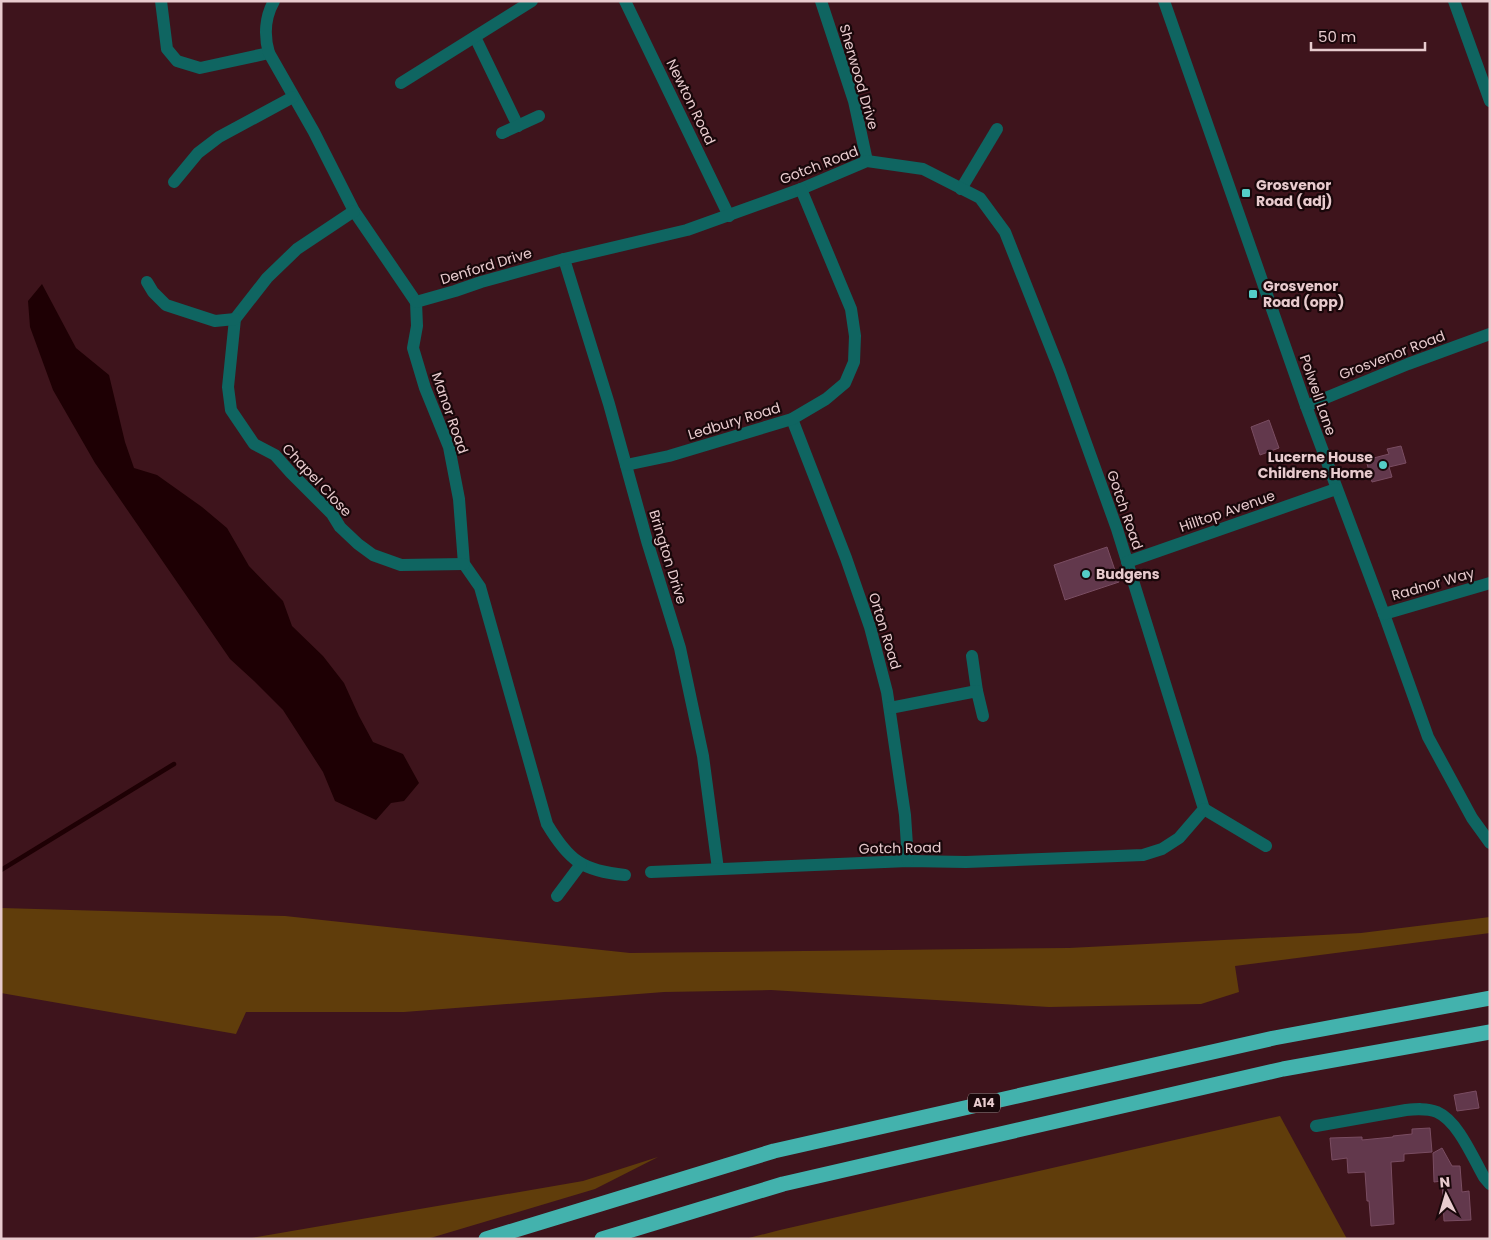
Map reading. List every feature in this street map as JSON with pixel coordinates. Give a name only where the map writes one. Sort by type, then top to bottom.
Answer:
[{"type":"highway","name":"A14","points":[[486,1239],[774,1151],[1274,1038],[1490,998]]},
{"type":"highway","points":[[602,1239],[783,1184],[1282,1069],[1490,1032]]},
{"type":"street","points":[[161,1],[167,49],[177,61],[200,68],[269,53]]},
{"type":"street","points":[[274,1],[268,17],[266,41],[269,53],[314,132],[354,212],[416,302]]},
{"type":"street","points":[[401,83],[532,1]]},
{"type":"street","name":"Newton Road","points":[[625,1],[729,216]]},
{"type":"street","name":"Sherwood Drive","points":[[821,1],[854,101],[866,161]]},
{"type":"street","name":"Polwell Lane","points":[[1164,1],[1306,406],[1428,737],[1472,818],[1490,843]]},
{"type":"street","points":[[1454,1],[1490,101]]},
{"type":"street","points":[[475,38],[518,126]]},
{"type":"street","points":[[174,182],[198,153],[219,137],[293,97]]},
{"type":"street","points":[[502,133],[539,116]]},
{"type":"street","points":[[961,189],[997,129]]},
{"type":"street","name":"Gotch Road","points":[[564,259],[688,230],[801,189],[866,161],[923,169],[980,198],[1005,232],[1060,371],[1127,562],[1204,809],[1179,838],[1162,849],[1143,856],[908,862],[651,872]]},
{"type":"street","name":"Ledbury Road","points":[[626,465],[697,448],[792,419],[826,399],[845,383],[854,362],[855,336],[851,309],[801,189]]},
{"type":"street","points":[[147,282],[153,292],[166,305],[215,321],[235,319],[267,278],[297,248],[354,212]]},
{"type":"street","name":"Denford Drive","points":[[416,302],[564,259]]},
{"type":"street","name":"Brington Drive","points":[[564,259],[680,648],[703,756],[718,869]]},
{"type":"street","name":"Manor Road","points":[[416,302],[417,326],[414,348],[425,388],[449,447],[459,499],[464,564]]},
{"type":"street","name":"Chapel Close","points":[[235,319],[228,387],[231,410],[254,444],[275,455],[332,514],[340,527],[373,555],[401,565],[464,564]]},
{"type":"street","name":"Grosvenor Road","points":[[1306,406],[1408,364],[1490,334]]},
{"type":"street","name":"Orton Road","points":[[792,419],[846,558],[870,627],[890,708],[905,815],[908,862]]},
{"type":"street","name":"Hilltop Avenue","points":[[1127,562],[1336,489]]},
{"type":"street","points":[[464,564],[480,587],[547,824],[566,852],[580,864],[605,873],[625,875]]},
{"type":"street","name":"Radnor Way","points":[[1384,614],[1490,583]]},
{"type":"street","points":[[972,656],[977,692],[983,716]]},
{"type":"street","points":[[890,708],[977,692]]},
{"type":"street","points":[[1204,809],[1266,846]]},
{"type":"street","points":[[557,896],[580,864]]},
{"type":"street","points":[[1316,1126],[1412,1110],[1437,1112],[1449,1120],[1458,1130],[1484,1178],[1490,1184]]},
{"type":"shaded area","points":[[42,284],[76,348],[109,375],[125,442],[134,468],[157,475],[202,507],[227,528],[249,566],[283,601],[292,626],[323,656],[344,683],[373,742],[403,754],[419,783],[404,801],[391,803],[376,820],[335,801],[323,772],[283,710],[230,659],[95,463],[53,390],[30,327],[28,301]]},
{"type":"shaded area","points":[[1,908],[285,916],[630,953],[1069,948],[1361,933],[1490,917],[1490,933],[1235,966],[1239,992],[1201,1004],[1049,1007],[771,990],[664,992],[404,1012],[246,1012],[236,1034],[1,993]]},
{"type":"shaded area","points":[[1280,1116],[1347,1239],[745,1239],[780,1230]]},
{"type":"shaded area","points":[[658,1157],[595,1189],[427,1239],[246,1239],[583,1181]]},
{"type":"building","points":[[1269,420],[1279,448],[1260,455],[1251,427]]},
{"type":"building","name":"Lucerne House Childrens Home","points":[[1401,446],[1406,463],[1389,467],[1392,477],[1372,482],[1366,460],[1389,454],[1387,449]]},
{"type":"building","name":"Budgens","points":[[1107,547],[1119,582],[1065,600],[1054,565]]},
{"type":"building","points":[[1476,1091],[1479,1108],[1457,1111],[1454,1095]]},
{"type":"building","points":[[1430,1128],[1432,1152],[1404,1154],[1404,1161],[1391,1162],[1394,1224],[1371,1226],[1365,1172],[1348,1173],[1347,1158],[1332,1160],[1330,1138],[1362,1137],[1362,1140],[1393,1137],[1412,1134],[1412,1129]]},
{"type":"building","points":[[1442,1148],[1452,1166],[1460,1166],[1462,1192],[1469,1191],[1471,1220],[1444,1221],[1442,1181],[1434,1182],[1433,1153]]},
{"type":"waterway","points":[[1,870],[174,764]]},
{"type":"place","name":"Grosvenor Road (adj)","points":[[1246,193]]},
{"type":"place","name":"Grosvenor Road (opp)","points":[[1253,294]]},
{"type":"place","name":"Lucerne House Childrens Home","points":[[1383,465]]},
{"type":"place","name":"Budgens","points":[[1086,574]]}]
